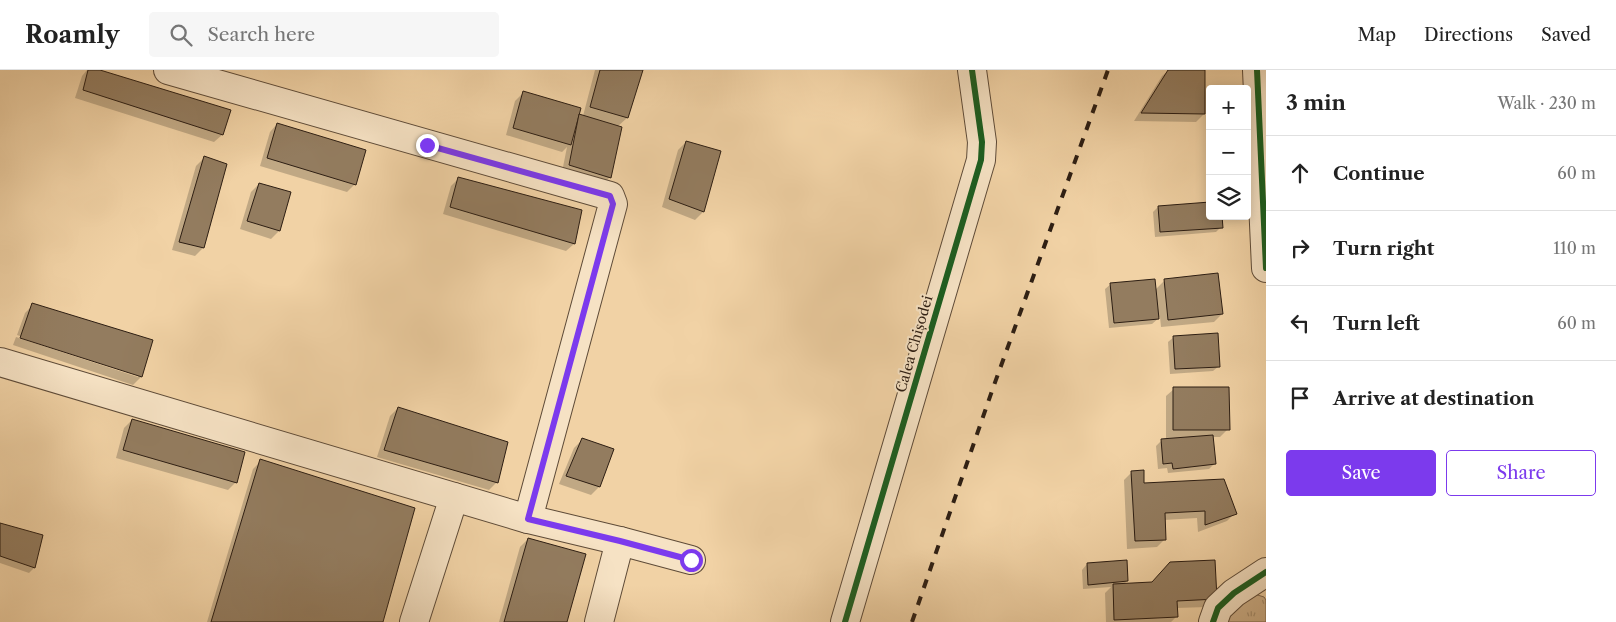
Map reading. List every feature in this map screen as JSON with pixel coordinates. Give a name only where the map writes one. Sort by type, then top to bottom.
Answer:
[{"type":"street","points":[[168,70],[610,196],[613,204],[528,519]]},
{"type":"street","name":"Calea Chișodei","points":[[845,622],[981,160],[982,142],[972,70]]},
{"type":"street","points":[[1257,70],[1266,268]]},
{"type":"street","points":[[0,362],[528,519],[691,560]]},
{"type":"street","points":[[414,622],[454,497]]},
{"type":"street","points":[[599,622],[620,541]]},
{"type":"street","points":[[1212,622],[1218,608],[1234,593],[1266,573]]},
{"type":"green space","points":[[1248,592],[1264,597],[1266,600],[1266,622],[1225,622]]},
{"type":"building","points":[[88,70],[100,70],[231,110],[223,135],[83,90]]},
{"type":"building","points":[[600,70],[643,70],[628,118],[590,107]]},
{"type":"building","points":[[1168,70],[1205,70],[1205,114],[1141,113]]},
{"type":"building","points":[[523,91],[581,108],[571,145],[513,128]]},
{"type":"building","points":[[579,114],[622,127],[611,178],[569,165]]},
{"type":"building","points":[[277,123],[366,150],[356,185],[267,158]]},
{"type":"building","points":[[686,141],[721,151],[704,212],[669,199]]},
{"type":"building","points":[[204,156],[227,164],[204,248],[179,242]]},
{"type":"building","points":[[458,177],[582,210],[575,244],[450,207]]},
{"type":"building","points":[[259,183],[291,192],[280,231],[247,221]]},
{"type":"building","points":[[1206,202],[1206,220],[1222,220],[1223,228],[1160,232],[1158,206]]},
{"type":"building","points":[[1218,273],[1223,314],[1168,320],[1164,279]]},
{"type":"building","points":[[1155,279],[1159,319],[1114,323],[1110,283]]},
{"type":"building","points":[[32,303],[153,340],[142,377],[20,338]]},
{"type":"building","points":[[1218,333],[1220,367],[1175,369],[1173,336]]},
{"type":"building","points":[[1173,387],[1229,387],[1230,430],[1173,430]]},
{"type":"building","points":[[398,407],[508,442],[498,483],[384,450]]},
{"type":"building","points":[[132,419],[245,452],[237,483],[123,450]]},
{"type":"building","points":[[1213,435],[1216,464],[1173,469],[1172,463],[1163,464],[1161,439]]},
{"type":"building","points":[[582,438],[614,449],[600,487],[566,476]]},
{"type":"building","points":[[260,459],[415,508],[383,622],[211,622]]},
{"type":"building","points":[[1144,470],[1144,483],[1224,479],[1237,514],[1205,525],[1205,511],[1165,513],[1166,540],[1135,541],[1131,471]]},
{"type":"building","points":[[0,523],[43,535],[35,568],[0,556]]},
{"type":"building","points":[[528,538],[586,554],[567,622],[504,622]]},
{"type":"building","points":[[1127,560],[1128,581],[1088,585],[1087,563]]},
{"type":"building","points":[[1215,560],[1217,599],[1177,601],[1178,617],[1114,620],[1113,584],[1152,582],[1170,562]]},
{"type":"railway","points":[[912,622],[993,388],[1108,70]]},
{"type":"cycle path","points":[[845,622],[981,160],[982,142],[972,70]]},
{"type":"cycle path","points":[[1257,70],[1266,268]]},
{"type":"cycle path","points":[[1213,622],[1218,608],[1234,593],[1266,572]]},
{"type":"route","points":[[427,145],[610,196],[613,204],[528,519],[691,560]]}]
